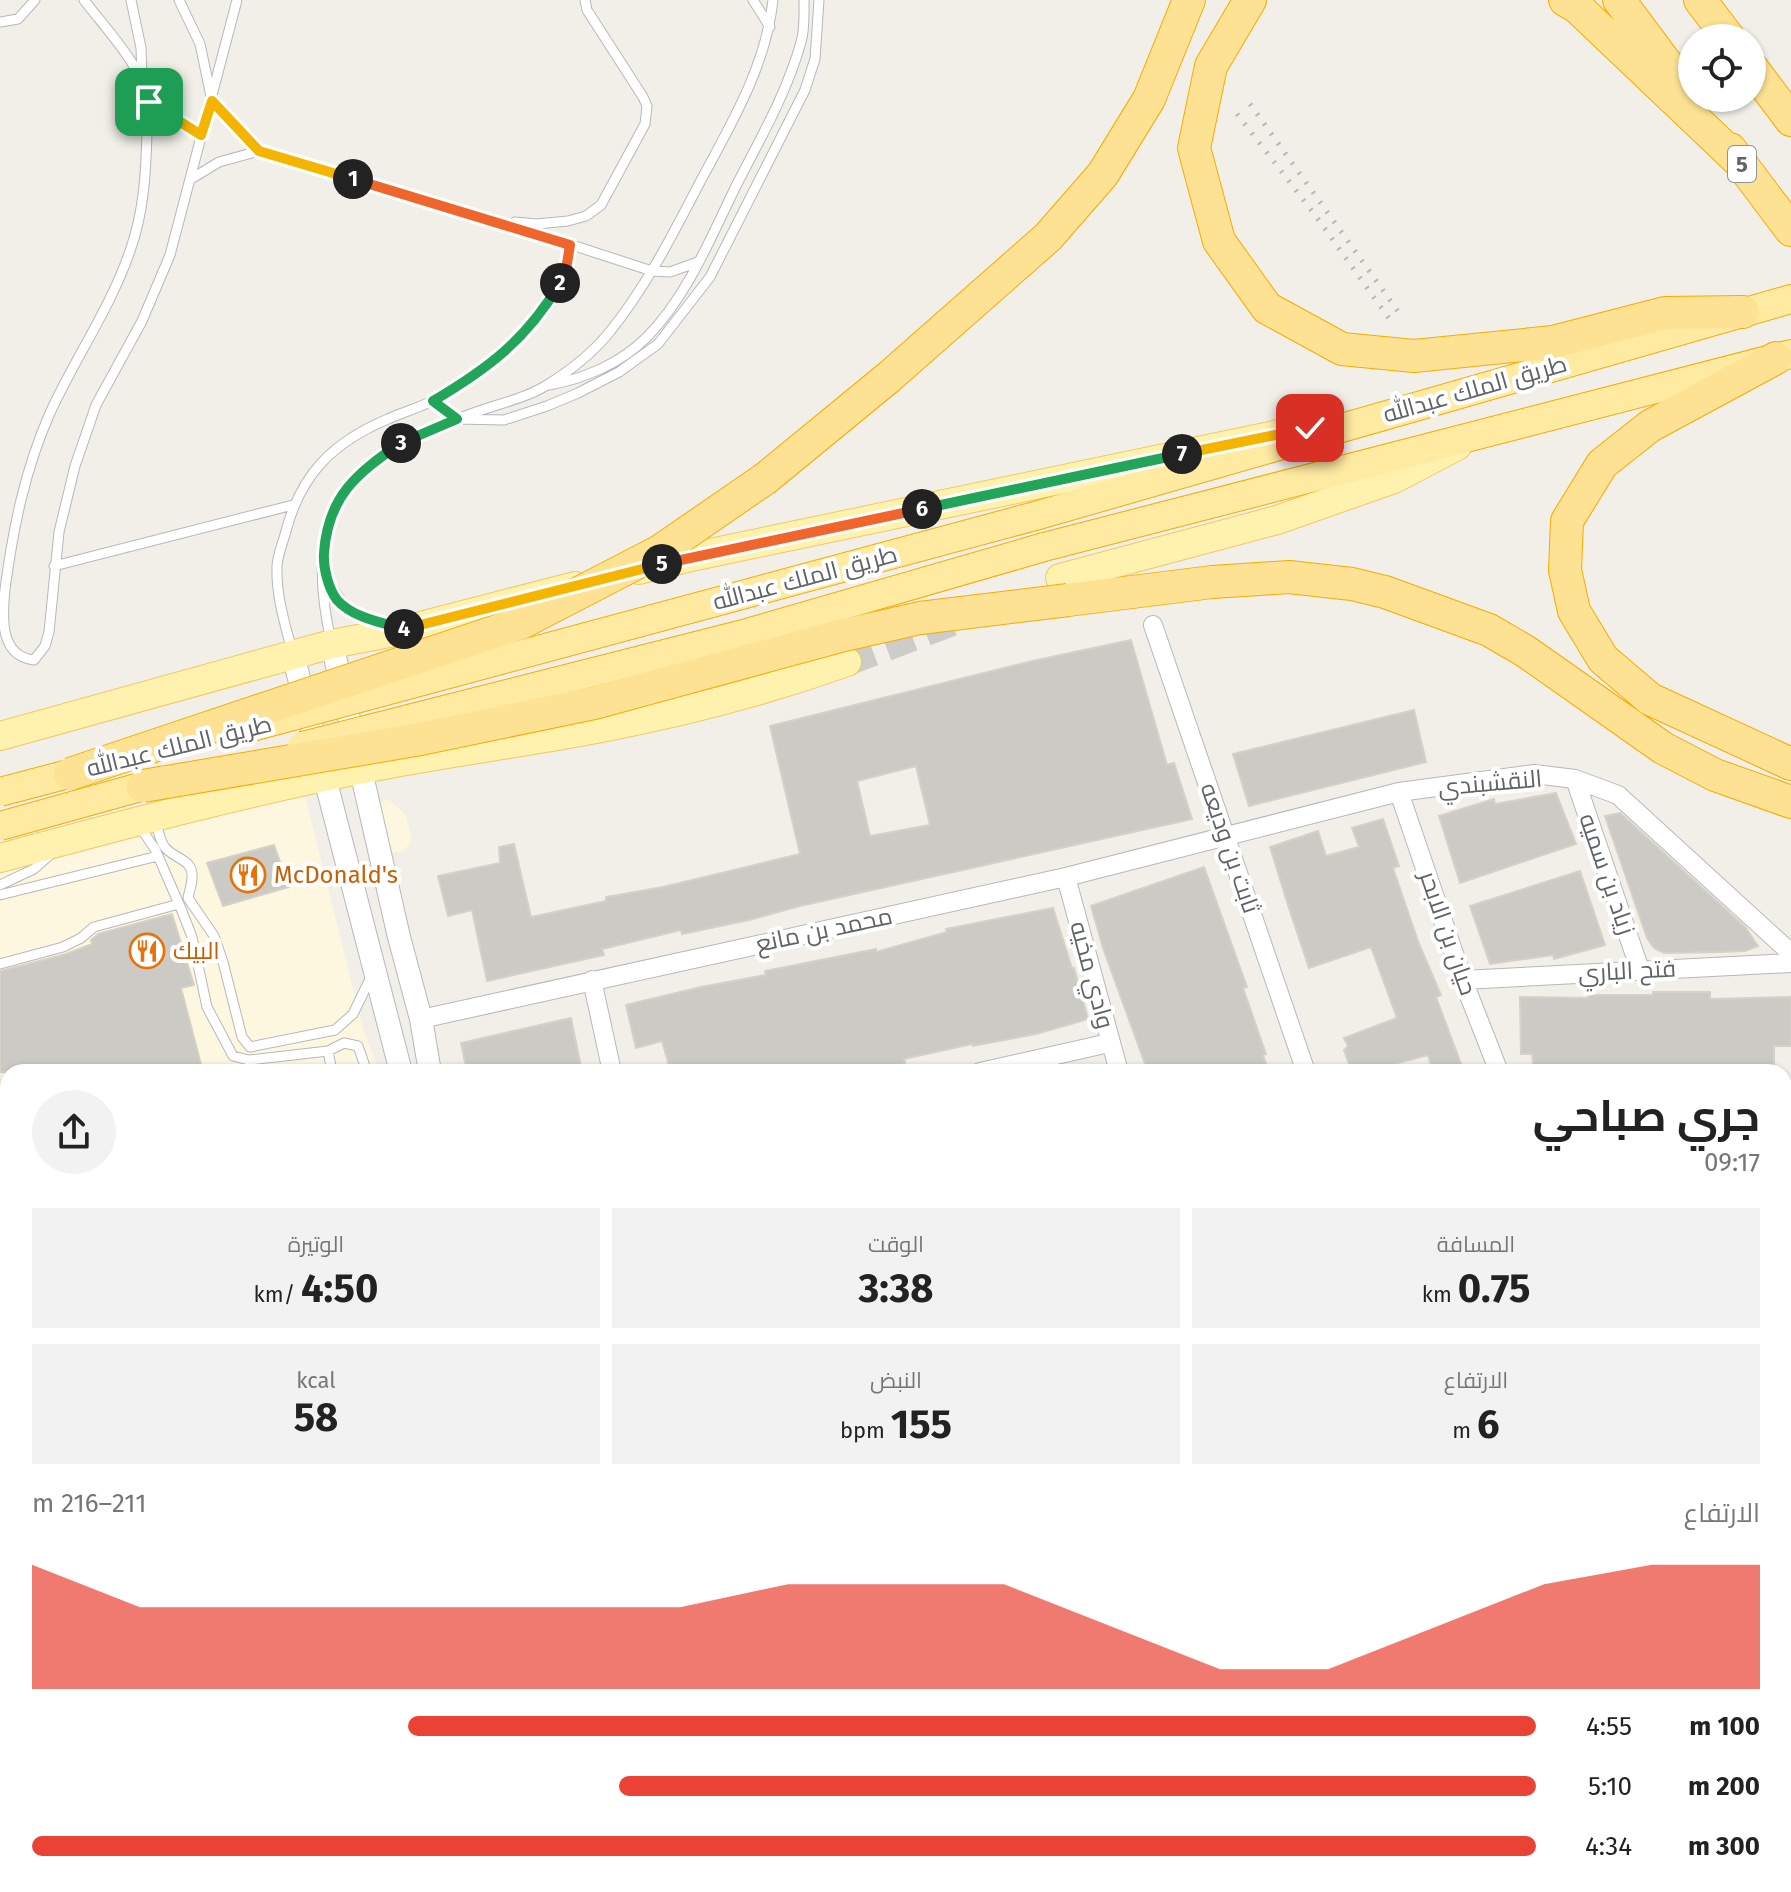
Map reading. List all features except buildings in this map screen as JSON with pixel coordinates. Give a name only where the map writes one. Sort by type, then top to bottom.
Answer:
[{"type":"highway","points":[[70,774],[521,623],[660,551],[766,478],[889,377],[1048,237],[1103,174],[1149,99],[1189,0]]},
{"type":"highway","points":[[1250,0],[1211,66],[1194,148],[1219,241],[1267,308],[1342,349],[1414,356],[1553,342],[1665,313],[1743,312]]},
{"type":"highway","points":[[1565,0],[1577,7],[1742,164]]},
{"type":"highway","name":"5","points":[[1619,0],[1678,79]]},
{"type":"highway","points":[[1700,0],[1718,24]]},
{"type":"highway","points":[[1766,87],[1791,120]]},
{"type":"highway","name":"5","points":[[1703,112],[1791,230]]},
{"type":"highway","name":"طريق الملك عبدالله","points":[[0,792],[341,704],[1035,516],[1791,299]]},
{"type":"highway","points":[[1784,356],[1650,426],[1602,464],[1567,521],[1565,570],[1574,611],[1603,659],[1650,699],[1791,764]]},
{"type":"highway","name":"طريق الملك عبدالله","points":[[0,826],[143,786],[747,633],[1044,547],[1784,356]]},
{"type":"highway","points":[[143,786],[415,740],[594,703],[840,636],[1064,589],[1289,577],[1352,584],[1385,592],[1489,630],[1525,651],[1663,748],[1715,775],[1791,802]]},
{"type":"main road","points":[[7,735],[332,644],[405,630],[691,557],[1413,406]]},
{"type":"main road","points":[[1064,589],[1394,479],[1473,438]]},
{"type":"main road","points":[[0,858],[145,818],[324,777],[598,729],[736,696],[847,662]]},
{"type":"street","name":"ثابت بن وديعه","points":[[1153,625],[1303,1064]]},
{"type":"street","points":[[332,644],[421,1019],[429,1064]]},
{"type":"street","points":[[293,655],[399,1064]]},
{"type":"street","name":"النقشبندي","points":[[1227,836],[1399,792],[1534,774],[1575,779],[1618,795],[1791,953]]},
{"type":"street","name":"زياد بن سميه","points":[[1575,779],[1640,970]]},
{"type":"street","name":"حيان بن الابحر","points":[[1399,792],[1463,980],[1496,1064]]},
{"type":"street","name":"محمد بن مانع","points":[[421,1019],[1066,877],[1227,836]]},
{"type":"street","name":"وادي مخيه","points":[[1066,877],[1116,1064]]},
{"type":"street","name":"فتح الباري","points":[[1463,980],[1791,963]]},
{"type":"street","points":[[592,980],[610,1064]]},
{"type":"street","points":[[1016,1064],[1109,1043]]},
{"type":"lane","points":[[0,22],[18,19],[35,0]]},
{"type":"lane","points":[[84,0],[142,78]]},
{"type":"lane","points":[[131,0],[141,48],[142,78],[149,102],[142,206],[131,249],[109,305],[50,414],[28,470],[11,540],[2,639],[8,648],[34,660],[40,655],[49,632],[54,566],[66,499],[85,433],[109,377],[157,289],[181,221],[237,0]]},
{"type":"lane","points":[[179,0],[200,44],[212,101],[259,151],[498,221],[652,271],[670,272],[698,262]]},
{"type":"lane","points":[[498,221],[537,224],[586,216],[601,205],[645,124],[647,106],[587,10],[585,0]]},
{"type":"lane","points":[[753,0],[770,27]]},
{"type":"lane","points":[[546,386],[605,337],[652,271],[747,92],[770,27],[773,0]]},
{"type":"lane","points":[[332,644],[323,607],[323,566],[326,529],[342,494],[368,466],[403,441],[546,386],[578,380],[608,365],[646,339],[674,303],[698,262],[786,86],[803,39],[804,0]]},
{"type":"lane","points":[[433,401],[457,419],[504,420],[547,406],[619,372],[658,344],[710,277],[805,90],[815,59],[819,0]]},
{"type":"lane","points":[[149,102],[201,135]]},
{"type":"lane","points":[[191,179],[219,162],[259,151]]},
{"type":"lane","points":[[293,655],[281,608],[277,565],[293,505],[307,478],[339,446],[385,420],[433,401],[477,375],[510,347],[533,323],[565,276],[570,245]]},
{"type":"lane","points":[[54,566],[293,505]]},
{"type":"lane","points":[[323,566],[337,600],[363,617],[405,630]]},
{"type":"lane","points":[[145,818],[192,937],[207,1007],[233,1056],[249,1060],[328,1051],[344,1043],[358,1046],[364,1064]]},
{"type":"lane","points":[[145,818],[165,849],[185,860],[190,867],[192,878],[188,898],[214,936],[242,1037],[250,1047],[335,1030],[353,1014],[373,970]]},
{"type":"lane","points":[[0,885],[34,869],[61,841]]},
{"type":"lane","points":[[0,895],[158,856]]},
{"type":"lane","points":[[0,964],[63,947],[94,927],[179,904]]},
{"type":"lane","points":[[328,1051],[330,1064]]},
{"type":"lane","points":[[249,1060],[249,1064]]},
{"type":"shaded area","points":[[299,792],[306,799],[362,1026],[376,1064],[0,1064],[0,870]]},
{"type":"shaded area","points":[[388,799],[406,815],[412,841],[402,852],[392,852],[378,803]]},
{"type":"tunnel","points":[[847,662],[955,621]]},
{"type":"railway","points":[[1250,104],[1402,317]]},
{"type":"railway","points":[[1237,114],[1393,324]]},
{"type":"place","name":"McDonald's","points":[[248,875]]},
{"type":"place","name":"البيك","points":[[147,951]]},
{"type":"route","points":[[149,102],[201,135],[212,101],[259,151],[570,245],[565,276],[533,323],[477,375],[433,401],[457,419],[403,441],[368,466],[342,494],[326,529],[323,566],[337,600],[363,617],[405,630],[691,557],[1310,428]]}]
